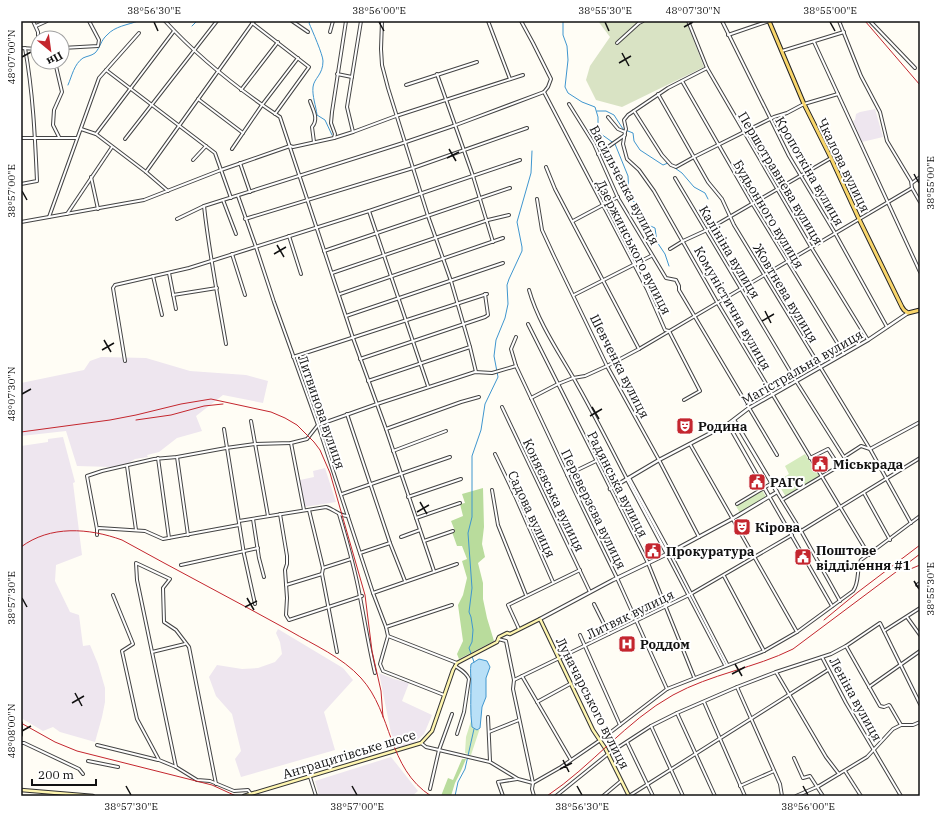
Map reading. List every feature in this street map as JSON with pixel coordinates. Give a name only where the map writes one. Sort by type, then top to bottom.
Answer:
[{"type":"main road","name":"Чкалова вулиця","points":[[769,21],[804,104],[831,158],[859,220],[902,307],[908,313]]},
{"type":"main road","name":"Магістральна вулиця","points":[[908,313],[920,310]]},
{"type":"main road","points":[[456,665],[497,640],[499,637],[507,633],[510,634],[540,619]]},
{"type":"main road","name":"Луначарського вулиця","points":[[540,619],[570,684],[629,796]]},
{"type":"main road","name":"Антрацитівське шосе","points":[[244,796],[421,744],[432,731],[456,665]]},
{"type":"main road","points":[[21,790],[93,796]]},
{"type":"street","points":[[33,21],[37,30]]},
{"type":"street","points":[[36,26],[46,21]]},
{"type":"street","points":[[70,48],[98,46],[99,40],[89,21]]},
{"type":"street","points":[[165,21],[193,50],[218,71],[241,90],[280,117],[360,359],[386,429],[434,571]]},
{"type":"street","points":[[125,138],[217,21]]},
{"type":"street","points":[[292,21],[308,32]]},
{"type":"street","points":[[330,32],[333,21]]},
{"type":"street","points":[[334,138],[335,134],[331,123],[346,21]]},
{"type":"street","points":[[353,132],[347,107],[361,21]]},
{"type":"street","points":[[382,21],[382,65],[404,142],[458,303],[476,372]]},
{"type":"street","points":[[488,21],[510,78]]},
{"type":"street","points":[[177,219],[204,206],[456,125],[544,92],[548,87],[550,79],[521,21]]},
{"type":"street","points":[[617,43],[639,22],[643,21]]},
{"type":"street","name":"Першотравнева вулиця","points":[[688,21],[707,68],[811,247],[868,340]]},
{"type":"street","name":"Кропоткіна вулиця","points":[[722,21],[728,36],[753,82],[770,119],[888,328]]},
{"type":"street","points":[[728,36],[769,21]]},
{"type":"street","points":[[839,21],[862,76],[880,112],[887,140],[912,183],[912,188],[920,202]]},
{"type":"street","points":[[870,21],[915,68]]},
{"type":"street","points":[[146,172],[253,22],[309,68],[275,114]]},
{"type":"street","points":[[96,134],[130,87],[174,31]]},
{"type":"street","points":[[781,52],[844,32]]},
{"type":"street","points":[[49,217],[99,78],[139,33]]},
{"type":"street","points":[[241,90],[278,42]]},
{"type":"street","points":[[814,42],[920,272]]},
{"type":"street","points":[[21,48],[30,48]]},
{"type":"street","points":[[21,184],[37,181],[35,137],[29,72],[25,48]]},
{"type":"street","points":[[232,149],[262,105],[298,58]]},
{"type":"street","points":[[406,85],[477,62]]},
{"type":"street","points":[[626,132],[624,120],[634,111],[658,94],[707,68]]},
{"type":"street","points":[[57,70],[62,92],[54,110],[53,125],[59,137]]},
{"type":"street","points":[[106,70],[215,153],[230,198]]},
{"type":"street","points":[[337,74],[352,77]]},
{"type":"street","points":[[438,74],[488,220],[493,242]]},
{"type":"street","points":[[21,222],[144,200],[221,170],[290,146],[292,147],[334,138],[510,78],[523,75]]},
{"type":"street","name":"Будьонного вулиця","points":[[682,81],[752,203],[844,354]]},
{"type":"street","name":"Дзержинського вулиця","points":[[544,92],[634,264],[666,330],[668,331],[700,391],[684,400]]},
{"type":"street","name":"Жовтнева вулиця","points":[[658,94],[708,182],[722,199],[729,216],[819,368],[870,449],[885,479],[911,523]]},
{"type":"street","points":[[634,111],[662,155],[671,165],[676,167],[770,119],[787,113],[804,104],[838,94]]},
{"type":"street","points":[[198,99],[243,133]]},
{"type":"street","points":[[310,101],[316,118],[312,127],[314,142]]},
{"type":"street","name":"Васильченка вулиця","points":[[569,104],[589,135],[618,197],[652,256],[666,278],[676,280],[679,290],[694,316],[777,455]]},
{"type":"street","points":[[608,117],[618,129],[626,132]]},
{"type":"street","points":[[245,219],[413,168],[527,128]]},
{"type":"street","points":[[81,129],[96,134],[146,172],[168,191]]},
{"type":"street","points":[[598,154],[626,132]]},
{"type":"street","name":"Комуністична вулиця","points":[[626,132],[623,144],[627,159],[639,170],[654,191],[717,302],[869,555]]},
{"type":"street","points":[[21,138],[78,138]]},
{"type":"street","points":[[193,160],[206,146]]},
{"type":"street","points":[[66,214],[112,147]]},
{"type":"street","points":[[670,249],[707,230],[831,158]]},
{"type":"street","points":[[125,361],[113,288],[115,285],[169,273],[256,247],[422,194],[520,160]]},
{"type":"street","points":[[240,163],[250,192]]},
{"type":"street","points":[[546,167],[555,189],[639,349]]},
{"type":"street","points":[[91,177],[98,209]]},
{"type":"street","points":[[912,183],[920,177]]},
{"type":"street","name":"Калініна вулиця","points":[[675,178],[796,381],[844,457],[861,446],[870,449]]},
{"type":"street","points":[[324,251],[510,188]]},
{"type":"street","points":[[531,398],[558,384],[573,378],[585,376],[639,349],[912,188]]},
{"type":"street","name":"Литвинова вулиця","points":[[238,196],[342,495],[388,636]]},
{"type":"street","points":[[572,221],[618,197]]},
{"type":"street","name":"Шевченка вулиця","points":[[538,199],[542,230],[607,366],[700,536]]},
{"type":"street","points":[[223,200],[236,234]]},
{"type":"street","points":[[204,206],[207,236],[226,344]]},
{"type":"street","points":[[369,211],[428,387]]},
{"type":"street","points":[[332,273],[488,220],[509,215]]},
{"type":"street","points":[[289,236],[301,274]]},
{"type":"street","points":[[339,294],[503,238]]},
{"type":"street","points":[[232,254],[246,295]]},
{"type":"street","points":[[574,295],[652,256]]},
{"type":"street","points":[[346,316],[503,263]]},
{"type":"street","points":[[169,273],[176,309]]},
{"type":"street","points":[[153,276],[162,315]]},
{"type":"street","points":[[173,295],[217,288]]},
{"type":"street","points":[[529,290],[532,303],[545,329],[577,384],[668,553],[726,665]]},
{"type":"street","points":[[294,357],[486,294],[488,315],[486,317],[360,359]]},
{"type":"street","name":"Магістральна вулиця","points":[[610,489],[659,460],[728,424],[749,408],[868,340],[888,328],[908,313]]},
{"type":"street","name":"Радянська вулиця","points":[[528,324],[648,563],[695,678]]},
{"type":"street","name":"Переверзєва вулиця","points":[[516,337],[511,349],[516,366],[617,578],[667,689]]},
{"type":"street","points":[[368,381],[470,347]]},
{"type":"street","points":[[97,535],[88,476],[102,471],[158,458],[177,457],[255,444],[290,443],[307,439],[318,425],[347,414],[476,372],[492,373],[516,366]]},
{"type":"street","points":[[386,429],[461,402],[480,397]]},
{"type":"street","name":"Коняєвська вулиця","points":[[502,407],[590,592]]},
{"type":"street","points":[[347,414],[372,484],[390,543],[405,581]]},
{"type":"street","points":[[734,420],[801,531],[840,601]]},
{"type":"street","points":[[251,421],[268,516]]},
{"type":"street","points":[[870,449],[920,422]]},
{"type":"street","points":[[728,424],[832,606]]},
{"type":"street","points":[[224,429],[244,552],[255,604]]},
{"type":"street","points":[[393,451],[446,431]]},
{"type":"street","points":[[290,443],[304,510]]},
{"type":"street","points":[[690,444],[797,632]]},
{"type":"street","points":[[782,500],[839,466],[830,450],[827,448],[810,458]]},
{"type":"street","name":"Садова вулиця","points":[[495,454],[553,582]]},
{"type":"street","points":[[177,457],[188,536]]},
{"type":"street","points":[[342,495],[450,457]]},
{"type":"street","points":[[158,458],[169,539]]},
{"type":"street","points":[[801,531],[920,458]]},
{"type":"street","points":[[567,475],[596,461]]},
{"type":"street","points":[[127,465],[136,530]]},
{"type":"street","points":[[408,497],[461,479]]},
{"type":"street","points":[[737,504],[772,483]]},
{"type":"street","points":[[492,490],[498,525],[526,596]]},
{"type":"street","points":[[540,619],[732,519],[777,492]]},
{"type":"street","points":[[864,493],[890,540]]},
{"type":"street","points":[[416,518],[460,503]]},
{"type":"street","points":[[97,529],[145,531],[163,540],[188,536],[253,519],[304,510],[328,507],[342,516],[348,516]]},
{"type":"street","points":[[309,510],[323,568],[322,574],[337,652]]},
{"type":"street","points":[[280,514],[287,564],[285,570],[287,598],[286,615],[290,620],[361,597]]},
{"type":"street","points":[[339,514],[361,597],[367,639],[375,673]]},
{"type":"street","points":[[421,744],[426,747],[490,762],[518,779],[533,783],[599,741],[667,689],[764,650],[797,632],[853,591],[856,587],[858,566],[861,560],[890,540],[920,516]]},
{"type":"street","points":[[253,519],[264,577]]},
{"type":"street","points":[[401,537],[420,530]]},
{"type":"street","points":[[424,541],[453,531]]},
{"type":"street","name":"Литвяк вулиця","points":[[514,680],[690,595],[792,535]]},
{"type":"street","points":[[360,553],[390,543]]},
{"type":"street","points":[[181,565],[258,548]]},
{"type":"street","points":[[323,568],[351,559]]},
{"type":"street","points":[[176,767],[136,580],[136,563],[170,578],[163,588],[164,622],[176,630],[189,647],[216,784]]},
{"type":"street","points":[[373,593],[456,564]]},
{"type":"street","points":[[519,629],[508,605],[580,570]]},
{"type":"street","points":[[286,585],[322,574]]},
{"type":"street","points":[[724,576],[764,650]]},
{"type":"street","points":[[916,585],[920,583]]},
{"type":"street","points":[[113,595],[133,644],[122,651],[137,719],[159,760]]},
{"type":"street","points":[[594,604],[609,634]]},
{"type":"street","points":[[386,627],[452,605]]},
{"type":"street","points":[[884,631],[920,608]]},
{"type":"street","points":[[907,617],[920,635]]},
{"type":"street","points":[[556,796],[608,754],[651,726],[737,687],[822,657],[846,646],[880,623],[920,704]]},
{"type":"street","points":[[580,635],[620,725]]},
{"type":"street","points":[[444,695],[383,671],[380,664],[388,636],[456,665],[464,672],[468,679],[464,712],[458,734]]},
{"type":"street","points":[[497,640],[506,641],[514,680],[513,689],[533,783],[532,789],[534,796]]},
{"type":"street","points":[[152,652],[186,644]]},
{"type":"street","points":[[846,646],[880,706],[884,707],[889,705],[901,725]]},
{"type":"street","points":[[869,687],[920,652]]},
{"type":"street","name":"Леніна вулиця","points":[[822,657],[828,670],[901,796]]},
{"type":"street","points":[[629,796],[828,670]]},
{"type":"street","points":[[776,672],[830,763],[839,774]]},
{"type":"street","points":[[522,676],[570,760]]},
{"type":"street","points":[[537,702],[570,684]]},
{"type":"street","points":[[737,687],[780,784],[782,796]]},
{"type":"street","points":[[704,702],[745,796]]},
{"type":"street","points":[[677,713],[715,796]]},
{"type":"street","points":[[430,789],[440,750],[452,714]]},
{"type":"street","points":[[488,717],[490,762]]},
{"type":"street","points":[[489,732],[520,720]]},
{"type":"street","points":[[796,796],[817,787],[867,757],[892,729],[901,725],[913,725],[920,722]]},
{"type":"street","points":[[21,723],[21,735]]},
{"type":"street","points":[[651,726],[683,796]]},
{"type":"street","points":[[627,742],[653,796]]},
{"type":"street","points":[[21,743],[24,743],[79,769],[83,774]]},
{"type":"street","points":[[97,745],[159,760],[176,767],[197,780],[210,781],[234,791],[248,790],[251,794]]},
{"type":"street","points":[[794,758],[803,778],[810,776],[823,796]]},
{"type":"street","points":[[88,761],[118,767]]},
{"type":"street","points":[[740,786],[774,771]]},
{"type":"street","points":[[845,771],[860,796]]},
{"type":"street","points":[[310,777],[316,796]]},
{"type":"street","points":[[503,796],[498,782],[518,779]]},
{"type":"street","points":[[603,796],[621,781]]},
{"type":"shaded area","points":[[875,109],[883,137],[862,142],[853,121],[855,120],[856,114]]},
{"type":"shaded area","points":[[101,357],[146,358],[190,371],[246,375],[268,381],[263,403],[223,395],[196,416],[202,431],[177,438],[159,452],[147,455],[148,457],[135,459],[125,465],[111,467],[77,466],[66,431],[21,436],[21,383],[84,370],[90,361]]},
{"type":"shaded area","points":[[63,437],[75,482],[73,483],[82,555],[56,565],[55,581],[70,612],[79,615],[83,646],[90,645],[98,664],[105,688],[105,702],[95,742],[60,732],[53,727],[43,731],[21,718],[21,446],[48,442],[48,439]]},
{"type":"shaded area","points":[[325,468],[336,502],[304,507],[300,480],[314,477],[313,471]]},
{"type":"shaded area","points":[[278,629],[343,668],[353,680],[324,712],[335,750],[241,777],[235,759],[241,751],[232,714],[216,696],[209,677],[217,665],[242,669],[258,668],[275,662],[282,654],[280,642],[276,633]]},
{"type":"shaded area","points":[[379,673],[409,683],[402,701],[432,715],[424,734],[415,742],[397,748],[391,733]]},
{"type":"shaded area","points":[[391,757],[418,791],[412,796],[319,796],[315,781]]},
{"type":"green space","points":[[598,21],[686,21],[704,67],[622,107],[596,100],[586,80],[590,66],[610,37]]},
{"type":"green space","points":[[805,454],[820,477],[786,497],[777,482],[789,474],[785,466]]},
{"type":"green space","points":[[483,488],[484,527],[482,544],[485,557],[478,563],[483,583],[483,599],[494,641],[459,659],[457,654],[463,641],[458,605],[463,595],[467,578],[462,561],[467,559],[462,546],[457,546],[452,532],[455,531],[451,521],[463,516],[460,504],[465,503],[462,494]]},
{"type":"green space","points":[[762,490],[766,497],[740,513],[736,506]]},
{"type":"green space","points":[[471,721],[472,727],[479,730],[480,728],[471,755],[465,753],[466,737]]},
{"type":"green space","points":[[462,759],[466,759],[451,796],[441,796],[448,778],[453,780]]},
{"type":"water","points":[[479,659],[487,661],[490,667],[486,678],[486,697],[482,707],[480,728],[477,730],[472,727],[471,721],[471,664]]},
{"type":"waterway","points":[[68,85],[77,63],[83,58],[95,53],[103,39],[110,32],[138,21]]},
{"type":"waterway","points":[[192,26],[197,21]]},
{"type":"waterway","points":[[311,21],[309,23],[323,58],[322,70],[315,81],[313,90],[317,115],[325,120],[332,135]]},
{"type":"waterway","points":[[563,21],[563,35],[567,46],[568,60],[565,87],[568,93],[582,102],[595,107],[598,117],[598,128],[601,134],[615,144],[628,176],[630,199],[640,208],[644,223],[655,228],[657,242],[665,254],[669,266]]},
{"type":"waterway","points":[[597,111],[606,111],[614,115],[623,129],[633,133],[634,141],[640,150],[663,165],[668,163]]},
{"type":"waterway","points":[[474,662],[469,648],[472,642],[473,630],[469,612],[472,588],[468,533],[472,517],[472,456],[481,430],[485,404],[498,377],[494,356],[496,340],[505,318],[508,304],[507,285],[522,251],[517,222],[531,173],[532,151]]},
{"type":"waterway","points":[[672,166],[682,173],[694,187],[705,193],[708,199]]},
{"type":"waterway","points":[[455,796],[458,782],[465,769],[474,729]]},
{"type":"railway","points":[[865,21],[920,85]]},
{"type":"railway","points":[[21,432],[110,420],[181,404],[211,399],[271,412],[297,425],[320,450],[330,473],[365,595],[372,651],[381,691],[383,717]]},
{"type":"railway","points":[[136,420],[171,415],[204,406],[223,404]]},
{"type":"railway","points":[[21,547],[44,535],[70,531],[96,533],[122,540],[327,652],[345,664],[361,678],[379,707],[398,756],[406,771],[417,784],[431,796]]},
{"type":"railway","points":[[824,620],[920,545]]},
{"type":"railway","points":[[547,796],[579,771],[624,730],[656,706],[673,695],[702,682],[778,656],[793,649],[920,554]]},
{"type":"railway","points":[[908,570],[920,565]]},
{"type":"railway","points":[[21,723],[55,742],[77,751],[212,785],[236,796]]},
{"type":"place","name":"Родина","points":[[685,426]]},
{"type":"place","name":"Міськрада","points":[[820,464]]},
{"type":"place","name":"РАГС","points":[[757,482]]},
{"type":"place","name":"Кірова","points":[[742,527]]},
{"type":"place","name":"Прокуратура","points":[[653,551]]},
{"type":"place","name":"Поштове відділення #1","points":[[803,557]]},
{"type":"place","name":"Роддом","points":[[627,644]]}]
